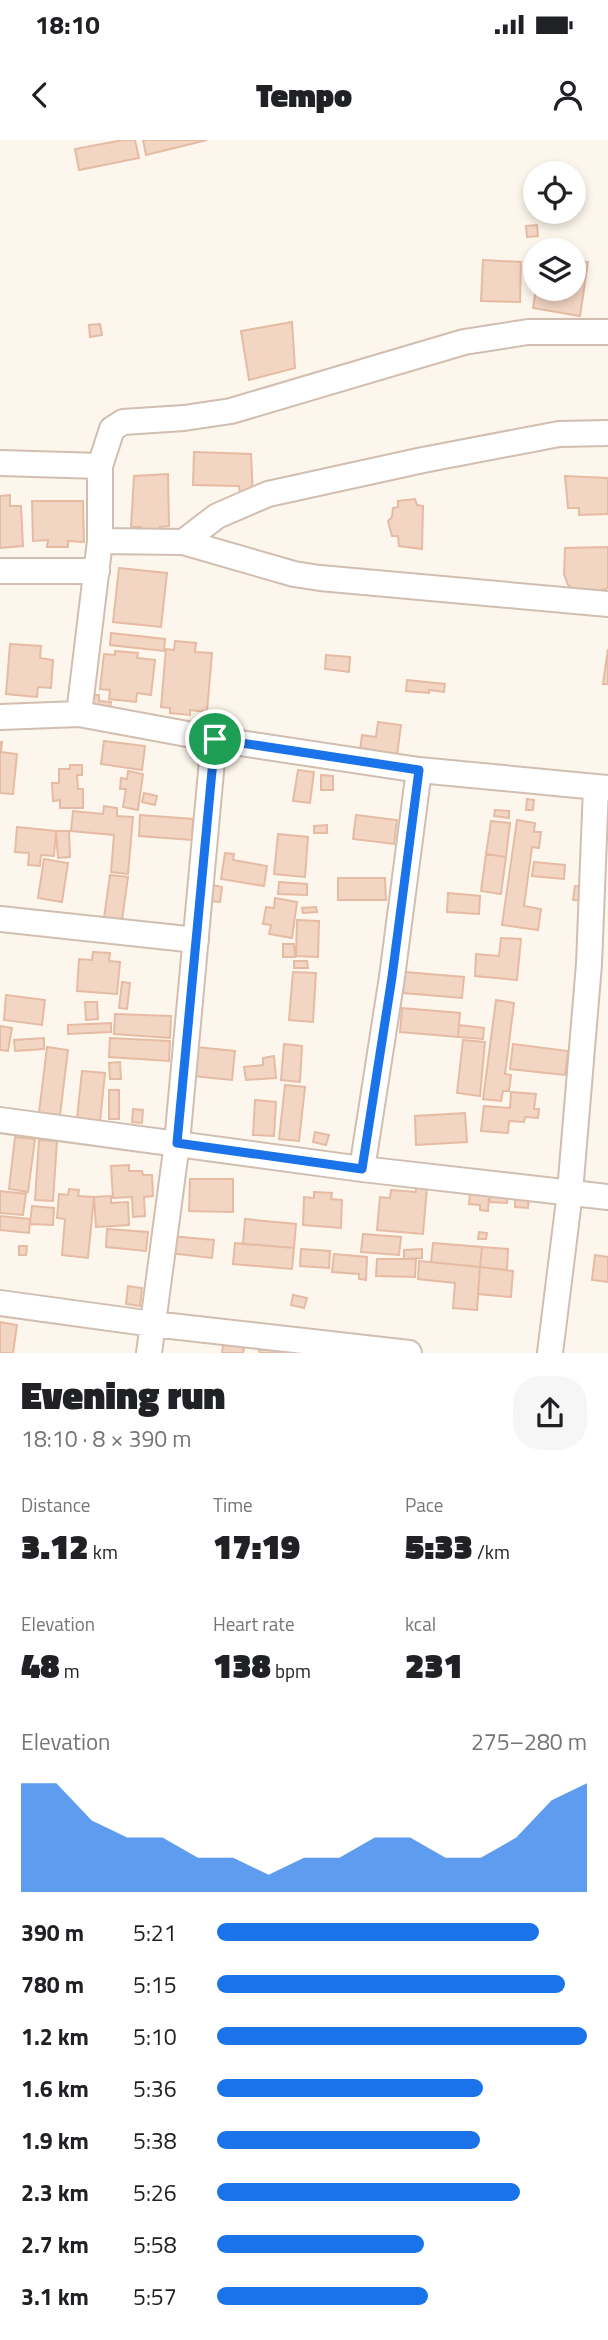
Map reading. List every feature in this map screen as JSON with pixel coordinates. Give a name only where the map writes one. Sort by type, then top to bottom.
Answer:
[{"type":"street","points":[[79,714],[100,541],[100,466],[112,429],[123,422],[184,418],[232,411],[464,342],[528,332],[608,332]]},
{"type":"street","points":[[183,542],[217,516],[268,494],[532,439],[608,433]]},
{"type":"street","points":[[0,463],[100,466]]},
{"type":"street","points":[[100,541],[183,542],[294,574],[608,604]]},
{"type":"street","points":[[0,571],[97,571]]},
{"type":"street","points":[[0,717],[79,714],[215,739],[419,770],[602,788],[570,1192],[550,1353]]},
{"type":"street","points":[[149,1353],[177,1143],[215,739]]},
{"type":"street","points":[[362,1169],[392,977],[419,770]]},
{"type":"street","points":[[0,919],[196,940]]},
{"type":"street","points":[[0,1120],[362,1169],[608,1197]]},
{"type":"street","points":[[0,1303],[153,1324],[409,1353]]},
{"type":"building","points":[[135,140],[139,158],[79,170],[75,149]]},
{"type":"building","points":[[143,140],[207,140],[146,155]]},
{"type":"building","points":[[537,225],[538,236],[527,237],[526,226]]},
{"type":"building","points":[[483,260],[521,262],[520,302],[481,301]]},
{"type":"building","points":[[534,301],[582,301],[580,316],[533,308]]},
{"type":"building","points":[[292,322],[295,368],[249,380],[241,331]]},
{"type":"building","points":[[100,324],[102,335],[90,337],[89,325]]},
{"type":"building","points":[[194,452],[251,454],[253,497],[241,500],[239,486],[193,485]]},
{"type":"building","points":[[168,474],[169,526],[160,527],[159,531],[141,533],[141,527],[131,527],[134,476]]},
{"type":"building","points":[[565,476],[608,478],[608,514],[579,515],[579,508],[568,508]]},
{"type":"building","points":[[10,495],[10,506],[21,506],[23,546],[0,548],[0,496]]},
{"type":"building","points":[[415,499],[417,505],[423,506],[422,549],[399,546],[398,536],[392,536],[388,521],[392,517],[393,508],[398,507],[398,501]]},
{"type":"building","points":[[32,501],[83,501],[84,542],[68,541],[68,547],[47,547],[48,540],[33,541]]},
{"type":"building","points":[[608,547],[608,588],[600,591],[575,591],[568,585],[564,574],[565,548]]},
{"type":"building","points":[[119,568],[167,573],[161,627],[113,622]]},
{"type":"building","points":[[111,633],[165,639],[164,651],[110,645]]},
{"type":"building","points":[[175,641],[196,643],[195,652],[212,653],[207,712],[190,710],[190,715],[170,713],[170,708],[161,707],[166,649],[174,650]]},
{"type":"building","points":[[10,644],[41,646],[40,658],[53,660],[51,688],[38,687],[37,697],[6,694]]},
{"type":"building","points":[[608,649],[608,684],[603,684]]},
{"type":"building","points":[[115,651],[138,653],[137,658],[155,660],[151,695],[137,693],[136,702],[109,699],[110,690],[100,689],[104,654],[115,655]]},
{"type":"building","points":[[326,655],[350,657],[349,672],[325,669]]},
{"type":"building","points":[[407,680],[445,684],[444,692],[406,691]]},
{"type":"building","points":[[93,695],[99,695],[99,701],[111,702],[110,709],[92,707]]},
{"type":"building","points":[[378,722],[401,725],[397,755],[360,750],[362,735],[376,737]]},
{"type":"building","points":[[104,741],[145,746],[142,770],[101,764]]},
{"type":"building","points":[[0,742],[1,752],[17,754],[13,794],[0,793]]},
{"type":"building","points":[[70,765],[82,765],[82,775],[77,775],[78,789],[83,789],[83,808],[60,808],[60,800],[53,801],[52,783],[59,783],[59,769],[70,769]]},
{"type":"building","points":[[298,770],[314,772],[310,803],[293,801]]},
{"type":"building","points":[[128,771],[143,774],[138,810],[123,807],[126,789],[120,789],[121,778],[127,779]]},
{"type":"building","points":[[321,775],[333,776],[333,790],[321,790]]},
{"type":"building","points":[[144,793],[157,796],[155,805],[142,802]]},
{"type":"building","points":[[527,799],[534,800],[533,810],[526,810]]},
{"type":"building","points":[[104,806],[117,808],[117,816],[133,817],[128,874],[111,872],[114,835],[71,831],[73,811],[103,814]]},
{"type":"building","points":[[495,810],[509,811],[509,818],[494,816]]},
{"type":"building","points":[[140,815],[193,819],[192,840],[139,836]]},
{"type":"building","points":[[356,815],[397,820],[394,844],[353,839]]},
{"type":"building","points":[[517,820],[535,823],[534,832],[541,832],[539,848],[532,847],[524,906],[541,909],[538,930],[502,925]]},
{"type":"building","points":[[491,821],[510,823],[506,857],[486,854]]},
{"type":"building","points":[[327,825],[327,833],[314,833],[314,826]]},
{"type":"building","points":[[17,827],[56,831],[54,856],[41,855],[40,866],[28,865],[29,853],[15,852]]},
{"type":"building","points":[[56,831],[69,831],[70,857],[58,858]]},
{"type":"building","points":[[278,834],[308,837],[305,877],[274,874]]},
{"type":"building","points":[[225,853],[234,854],[233,860],[267,866],[264,886],[221,879]]},
{"type":"building","points":[[486,854],[506,857],[501,894],[481,891]]},
{"type":"building","points":[[44,859],[68,863],[62,902],[38,898]]},
{"type":"building","points":[[534,862],[565,865],[564,879],[532,876]]},
{"type":"building","points":[[110,875],[128,877],[122,920],[104,918]]},
{"type":"building","points":[[338,878],[385,878],[386,900],[338,900]]},
{"type":"building","points":[[279,882],[307,884],[307,895],[278,894]]},
{"type":"building","points":[[212,885],[222,887],[220,902],[210,901]]},
{"type":"building","points":[[575,886],[582,887],[581,901],[573,900]]},
{"type":"building","points":[[448,893],[480,896],[479,914],[447,912]]},
{"type":"building","points":[[275,898],[297,902],[292,938],[269,934],[271,925],[263,924],[266,907],[274,908]]},
{"type":"building","points":[[316,907],[317,912],[303,913],[302,908]]},
{"type":"building","points":[[297,920],[319,921],[318,957],[296,956]]},
{"type":"building","points":[[501,938],[521,939],[517,980],[475,976],[476,954],[499,956]]},
{"type":"building","points":[[283,944],[294,944],[295,957],[283,957]]},
{"type":"building","points":[[93,952],[110,953],[109,961],[120,962],[117,994],[77,991],[79,959],[92,960]]},
{"type":"building","points":[[294,961],[307,961],[308,968],[294,968]]},
{"type":"building","points":[[293,972],[316,973],[313,1022],[289,1020]]},
{"type":"building","points":[[405,972],[464,977],[462,998],[403,993]]},
{"type":"building","points":[[122,982],[130,983],[127,1009],[119,1008]]},
{"type":"building","points":[[6,995],[45,1000],[42,1025],[4,1020]]},
{"type":"building","points":[[496,1000],[514,1003],[505,1074],[511,1075],[509,1091],[503,1091],[501,1101],[483,1099]]},
{"type":"building","points":[[85,1002],[97,1002],[98,1019],[86,1020]]},
{"type":"building","points":[[402,1008],[460,1013],[458,1037],[400,1032]]},
{"type":"building","points":[[115,1014],[171,1016],[170,1038],[114,1034]]},
{"type":"building","points":[[111,1023],[111,1032],[68,1034],[68,1025]]},
{"type":"building","points":[[459,1025],[484,1028],[483,1039],[458,1037]]},
{"type":"building","points":[[0,1026],[12,1028],[8,1051],[0,1050]]},
{"type":"building","points":[[44,1038],[44,1049],[15,1051],[14,1040]]},
{"type":"building","points":[[110,1038],[170,1041],[169,1061],[109,1057]]},
{"type":"building","points":[[463,1040],[485,1042],[480,1096],[457,1093]]},
{"type":"building","points":[[284,1044],[302,1046],[300,1082],[281,1080]]},
{"type":"building","points":[[513,1044],[568,1051],[565,1075],[510,1069]]},
{"type":"building","points":[[47,1047],[68,1050],[60,1115],[39,1113]]},
{"type":"building","points":[[196,1047],[235,1051],[232,1080],[193,1076]]},
{"type":"building","points":[[274,1056],[276,1078],[246,1080],[244,1067],[263,1065],[263,1058]]},
{"type":"building","points":[[120,1062],[121,1079],[110,1079],[109,1063]]},
{"type":"building","points":[[82,1071],[105,1073],[100,1122],[77,1119]]},
{"type":"building","points":[[285,1085],[305,1087],[299,1141],[279,1139]]},
{"type":"building","points":[[109,1090],[119,1090],[119,1119],[109,1119]]},
{"type":"building","points":[[511,1092],[536,1094],[534,1109],[539,1109],[538,1118],[525,1117],[524,1122],[509,1121],[508,1133],[481,1131],[484,1106],[510,1108]]},
{"type":"building","points":[[255,1100],[276,1102],[274,1136],[253,1135]]},
{"type":"building","points":[[133,1109],[143,1110],[142,1123],[132,1122]]},
{"type":"building","points":[[465,1113],[467,1142],[416,1145],[415,1116]]},
{"type":"building","points":[[315,1132],[329,1135],[326,1145],[313,1142]]},
{"type":"building","points":[[15,1137],[35,1139],[28,1192],[9,1189]]},
{"type":"building","points":[[39,1140],[57,1141],[53,1201],[35,1200]]},
{"type":"building","points":[[129,1165],[129,1171],[142,1171],[143,1175],[152,1175],[153,1196],[144,1197],[145,1216],[133,1217],[132,1197],[113,1198],[111,1166]]},
{"type":"building","points":[[190,1179],[233,1179],[233,1212],[189,1211]]},
{"type":"building","points":[[416,1186],[427,1187],[423,1234],[377,1230],[380,1197],[390,1198],[391,1190],[416,1192]]},
{"type":"building","points":[[69,1189],[79,1190],[78,1196],[94,1197],[88,1258],[62,1255],[65,1219],[57,1218],[59,1194],[68,1195]]},
{"type":"building","points":[[0,1191],[26,1194],[23,1215],[0,1213]]},
{"type":"building","points":[[314,1192],[332,1193],[331,1199],[342,1200],[341,1228],[303,1225],[304,1197],[314,1198]]},
{"type":"building","points":[[470,1192],[489,1193],[488,1211],[480,1210],[480,1205],[469,1204]]},
{"type":"building","points":[[490,1193],[508,1194],[507,1203],[490,1202]]},
{"type":"building","points":[[111,1196],[111,1203],[128,1202],[129,1225],[96,1227],[94,1197]]},
{"type":"building","points":[[515,1197],[529,1197],[528,1208],[515,1207]]},
{"type":"building","points":[[32,1206],[54,1208],[53,1225],[30,1224]]},
{"type":"building","points":[[0,1216],[30,1219],[29,1233],[0,1230]]},
{"type":"building","points":[[245,1219],[296,1224],[294,1248],[243,1244]]},
{"type":"building","points":[[107,1229],[148,1232],[146,1251],[106,1247]]},
{"type":"building","points":[[479,1232],[487,1233],[486,1239],[478,1239]]},
{"type":"building","points":[[363,1234],[401,1237],[399,1255],[361,1252]]},
{"type":"building","points":[[171,1236],[214,1240],[212,1258],[170,1253]]},
{"type":"building","points":[[235,1243],[294,1248],[292,1269],[233,1264]]},
{"type":"building","points":[[433,1243],[482,1247],[480,1267],[431,1262]]},
{"type":"building","points":[[19,1246],[27,1246],[26,1255],[19,1255]]},
{"type":"building","points":[[482,1247],[508,1249],[507,1270],[480,1267]]},
{"type":"building","points":[[301,1249],[330,1251],[329,1268],[300,1266]]},
{"type":"building","points":[[422,1249],[422,1258],[404,1259],[404,1250]]},
{"type":"building","points":[[334,1254],[367,1257],[366,1280],[359,1279],[359,1274],[332,1272]]},
{"type":"building","points":[[595,1255],[608,1257],[608,1282],[592,1280]]},
{"type":"building","points":[[377,1259],[416,1259],[415,1277],[376,1276]]},
{"type":"building","points":[[419,1261],[480,1267],[477,1310],[453,1308],[455,1283],[418,1279]]},
{"type":"building","points":[[480,1267],[513,1271],[511,1297],[478,1294]]},
{"type":"building","points":[[128,1286],[142,1288],[140,1306],[126,1304]]},
{"type":"building","points":[[293,1295],[307,1298],[304,1308],[291,1305]]},
{"type":"building","points":[[0,1322],[17,1325],[13,1353],[0,1353]]},
{"type":"building","points":[[223,1345],[244,1347],[243,1353],[222,1353]]},
{"type":"building","points":[[281,1349],[281,1353],[260,1353],[259,1350]]},
{"type":"route","points":[[215,739],[419,770],[392,977],[362,1169],[177,1143],[215,739]]}]
